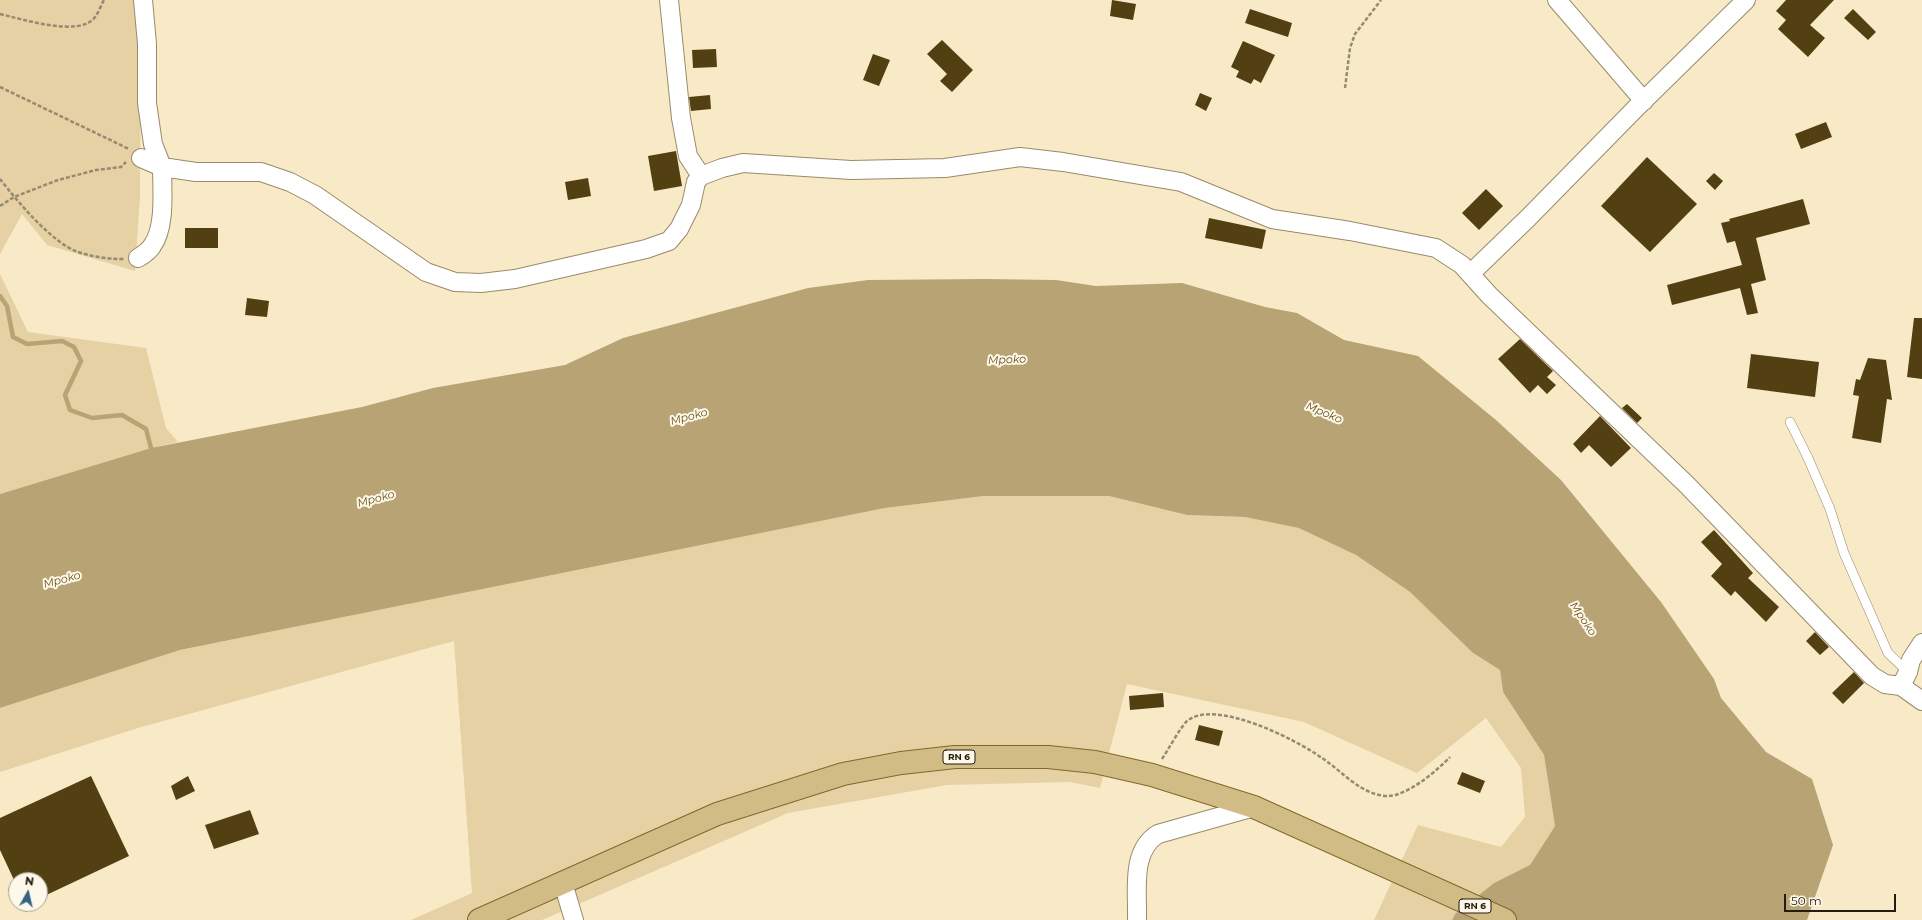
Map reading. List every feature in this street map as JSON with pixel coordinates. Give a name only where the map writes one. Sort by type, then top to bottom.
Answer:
[{"type":"main road","name":"RN 6","points":[[479,920],[717,814],[843,774],[901,763],[955,757],[1048,756],[1095,762],[1152,775],[1254,807],[1505,920]]},
{"type":"street","points":[[138,258],[152,247],[159,234],[162,208],[162,167],[153,144],[148,103],[147,44],[143,0]]},
{"type":"street","points":[[669,0],[681,118],[688,156],[701,176]]},
{"type":"street","points":[[1556,0],[1644,101]]},
{"type":"street","points":[[1470,274],[1746,0]]},
{"type":"street","points":[[132,155],[162,167],[196,172],[261,172],[290,182],[315,195],[426,272],[455,282],[481,283],[523,277],[646,249],[669,241],[679,229],[691,205],[696,182],[701,176],[722,168],[743,163],[851,170],[946,168],[1020,157],[1063,162],[1181,182],[1272,219],[1350,231],[1436,248],[1462,265],[1489,295],[1686,484],[1872,676],[1885,684],[1905,679]]},
{"type":"street","points":[[1905,679],[1911,660],[1922,643]]},
{"type":"street","points":[[1905,679],[1922,701]]},
{"type":"street","points":[[1137,920],[1138,863],[1145,846],[1151,838],[1158,834],[1254,807]]},
{"type":"street","points":[[563,883],[574,920]]},
{"type":"lane","points":[[1790,422],[1828,503],[1844,553],[1888,653],[1905,679]]},
{"type":"path","points":[[0,14],[66,28],[84,24],[95,18],[104,0]]},
{"type":"path","points":[[1345,88],[1350,48],[1355,34],[1381,0]]},
{"type":"path","points":[[0,87],[132,155],[121,167],[96,170],[58,180],[14,197],[0,206]]},
{"type":"path","points":[[0,179],[14,197],[47,232],[77,252],[103,259],[138,258]]},
{"type":"path","points":[[1152,775],[1187,721],[1202,714],[1220,714],[1250,722],[1289,738],[1322,757],[1355,783],[1375,794],[1388,796],[1403,792],[1440,768],[1450,757]]},
{"type":"shaded area","points":[[0,0],[141,0],[140,196],[135,271],[47,245],[22,214],[0,254]]},
{"type":"shaded area","points":[[0,274],[28,332],[146,348],[166,428],[178,442],[151,448],[0,494]]},
{"type":"shaded area","points":[[984,496],[1109,496],[1187,515],[1245,517],[1299,527],[1356,555],[1410,592],[1473,653],[1500,670],[1503,692],[1544,755],[1555,826],[1530,865],[1494,883],[1455,914],[1452,920],[1374,920],[1418,825],[1501,847],[1525,817],[1521,768],[1486,718],[1417,773],[1304,722],[1127,684],[1100,788],[1070,782],[947,785],[788,813],[542,920],[411,920],[472,893],[454,641],[138,728],[0,772],[0,708],[180,650],[885,508]]},
{"type":"water","name":"Mpoko","points":[[868,280],[1056,280],[1096,286],[1182,283],[1265,307],[1297,313],[1344,340],[1418,356],[1496,420],[1561,480],[1661,602],[1714,679],[1721,698],[1766,752],[1812,779],[1833,845],[1807,920],[1452,920],[1455,914],[1494,883],[1530,865],[1555,826],[1544,755],[1503,692],[1500,670],[1473,653],[1410,592],[1356,555],[1299,528],[1245,517],[1187,515],[1109,496],[984,496],[885,508],[180,650],[0,708],[0,494],[151,448],[362,407],[433,388],[565,365],[623,338],[808,288]]},
{"type":"building","points":[[1112,0],[1136,4],[1133,20],[1110,16]]},
{"type":"building","points":[[1786,0],[1834,0],[1810,25],[1825,38],[1808,57],[1778,29],[1786,20],[1776,11]]},
{"type":"building","points":[[1250,9],[1292,23],[1288,37],[1245,23]]},
{"type":"building","points":[[1853,9],[1876,32],[1868,40],[1844,18]]},
{"type":"building","points":[[942,40],[973,70],[952,92],[940,81],[947,74],[927,54]]},
{"type":"building","points":[[1243,41],[1275,55],[1261,83],[1254,79],[1251,84],[1236,77],[1239,71],[1231,67]]},
{"type":"building","points":[[716,49],[717,67],[693,68],[692,50]]},
{"type":"building","points":[[873,54],[890,60],[879,86],[863,80]]},
{"type":"building","points":[[1200,93],[1212,98],[1206,111],[1195,105]]},
{"type":"building","points":[[710,95],[711,109],[691,111],[689,97]]},
{"type":"building","points":[[1826,122],[1832,137],[1801,149],[1795,134]]},
{"type":"building","points":[[676,151],[682,186],[654,191],[648,156]]},
{"type":"building","points":[[1647,157],[1697,204],[1650,252],[1601,206]]},
{"type":"building","points":[[1714,173],[1723,181],[1715,190],[1706,181]]},
{"type":"building","points":[[588,178],[591,196],[568,200],[565,182]]},
{"type":"building","points":[[1486,189],[1503,206],[1479,230],[1462,213]]},
{"type":"building","points":[[1803,199],[1810,224],[1756,238],[1766,280],[1751,284],[1758,313],[1747,315],[1740,288],[1672,305],[1667,285],[1742,265],[1735,241],[1727,243],[1721,223],[1730,221],[1729,219]]},
{"type":"building","points":[[1209,218],[1266,230],[1262,249],[1205,238]]},
{"type":"building","points":[[185,228],[218,228],[218,248],[185,248]]},
{"type":"building","points":[[247,298],[269,301],[267,317],[245,315]]},
{"type":"building","points":[[1914,318],[1922,318],[1922,379],[1907,377]]},
{"type":"building","points":[[1520,339],[1553,371],[1547,377],[1556,385],[1547,394],[1538,385],[1530,393],[1498,359]]},
{"type":"building","points":[[1751,354],[1819,362],[1815,397],[1747,388]]},
{"type":"building","points":[[1868,358],[1886,360],[1892,400],[1887,399],[1881,443],[1852,438],[1859,396],[1853,395],[1856,379],[1860,380]]},
{"type":"building","points":[[1627,404],[1642,418],[1637,423],[1622,408]]},
{"type":"building","points":[[1600,416],[1631,448],[1611,467],[1589,445],[1581,453],[1573,444]]},
{"type":"building","points":[[1714,530],[1753,573],[1748,578],[1779,607],[1766,622],[1735,591],[1731,596],[1711,576],[1722,564],[1701,542]]},
{"type":"building","points":[[1815,632],[1829,647],[1820,655],[1806,641]]},
{"type":"building","points":[[1854,672],[1864,683],[1843,704],[1832,693]]},
{"type":"building","points":[[1163,693],[1164,707],[1130,710],[1129,696]]},
{"type":"building","points":[[1199,725],[1223,731],[1219,746],[1195,740]]},
{"type":"building","points":[[1462,772],[1485,781],[1480,793],[1457,784]]},
{"type":"building","points":[[91,776],[129,856],[48,894],[48,872],[10,872],[0,850],[0,818]]},
{"type":"building","points":[[188,776],[195,791],[176,800],[171,786]]},
{"type":"building","points":[[250,810],[259,834],[214,849],[205,825]]},
{"type":"waterway","points":[[0,296],[7,306],[13,337],[27,344],[62,341],[74,347],[81,361],[65,395],[70,410],[92,418],[122,415],[146,429],[151,448],[154,451]]}]
